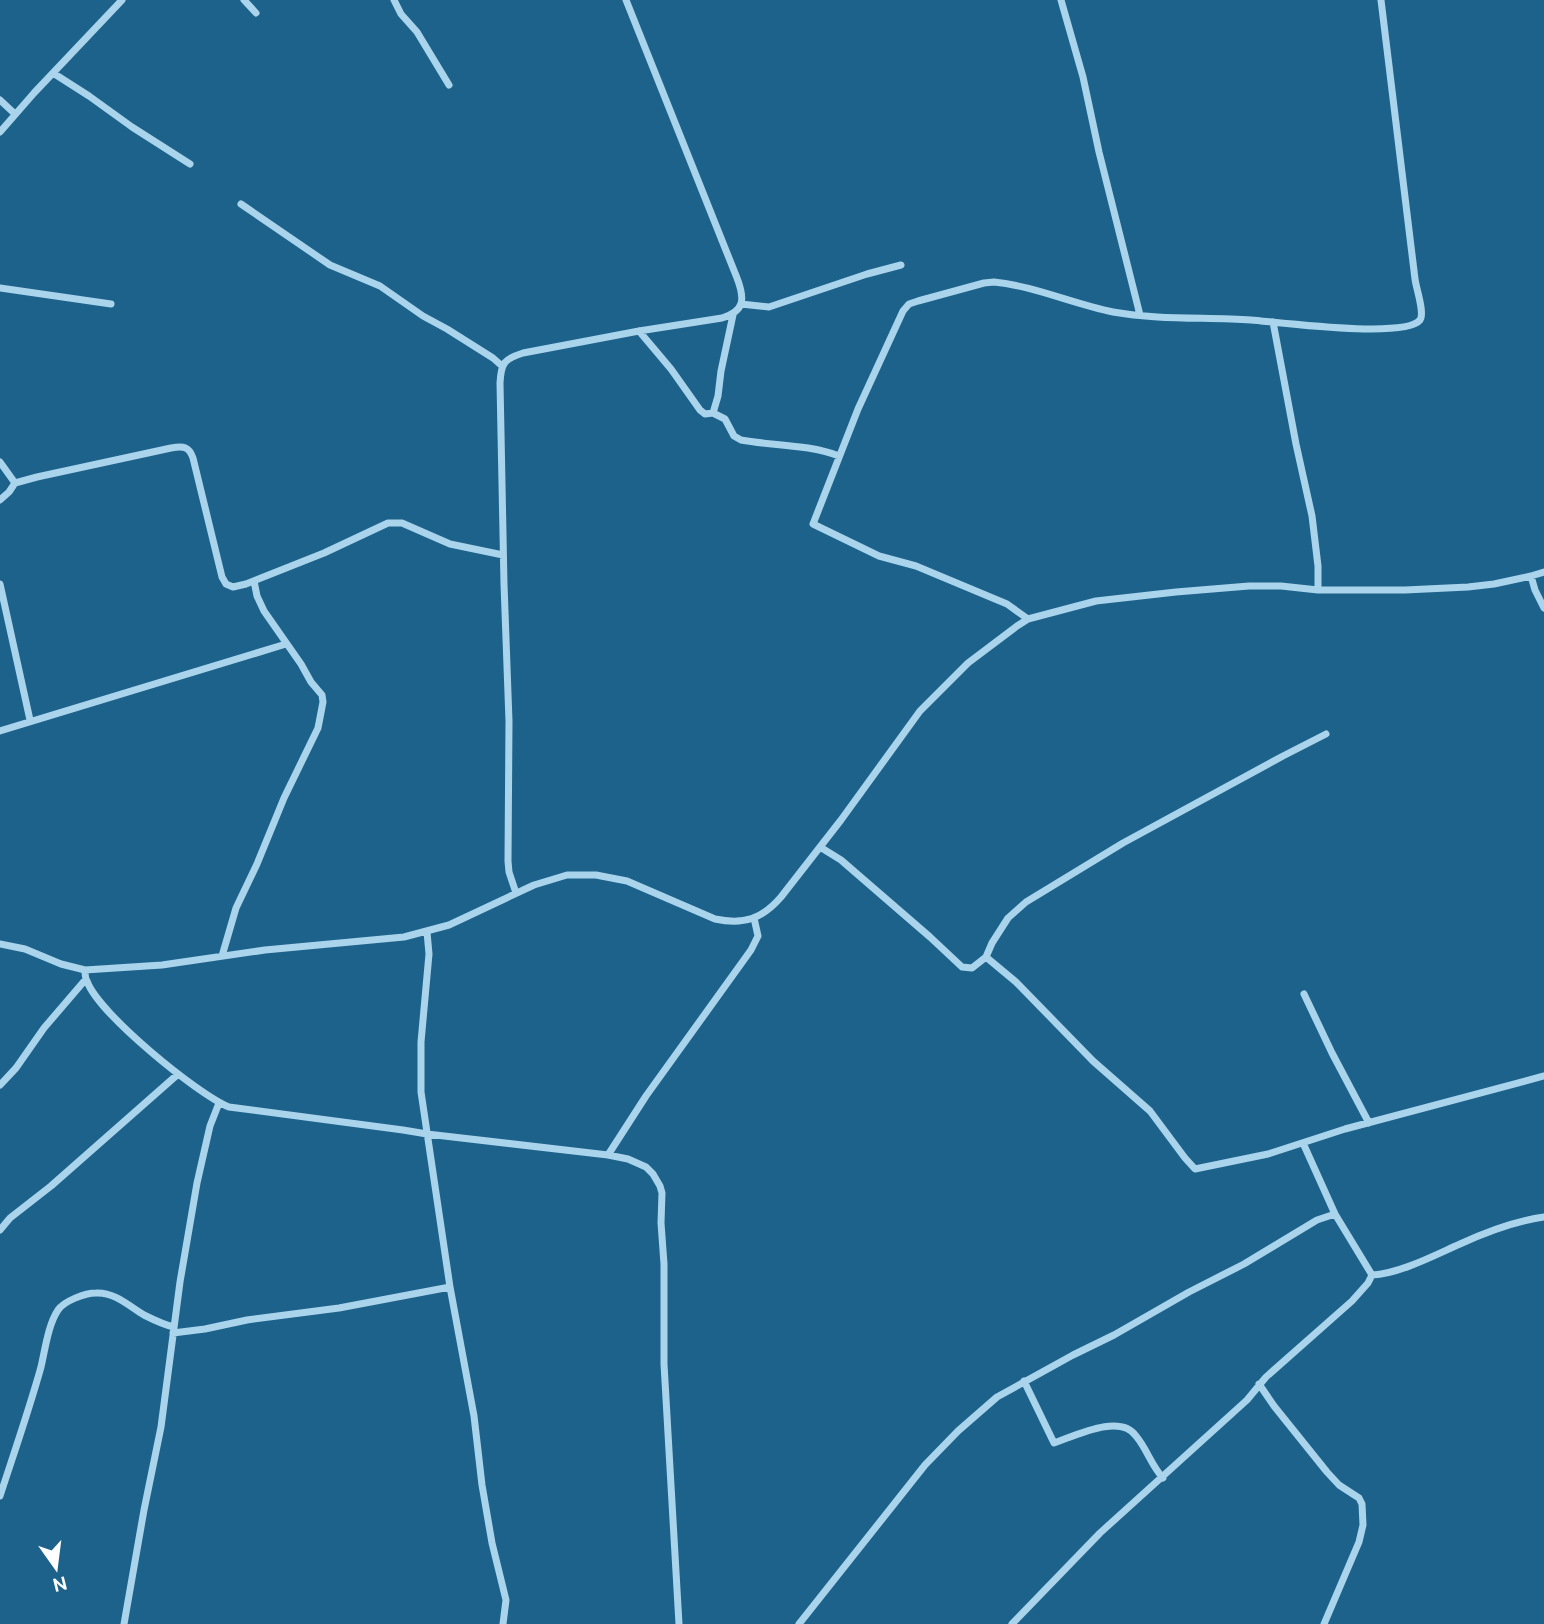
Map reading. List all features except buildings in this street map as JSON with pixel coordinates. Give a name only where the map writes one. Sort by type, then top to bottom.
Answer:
[{"type":"street","points":[[0,132],[122,0]]},
{"type":"street","points":[[244,0],[256,13]]},
{"type":"street","points":[[394,0],[449,85]]},
{"type":"street","points":[[626,0],[741,289],[741,304],[733,315],[713,413]]},
{"type":"street","points":[[1061,0],[1083,76],[1140,315]]},
{"type":"street","points":[[1028,619],[1007,604],[926,570],[879,556],[813,524],[870,381],[903,311],[909,304],[993,282],[1104,310],[1140,315],[1347,329],[1413,325],[1422,318],[1381,0]]},
{"type":"street","points":[[53,73],[190,164]]},
{"type":"street","points":[[0,100],[15,114]]},
{"type":"street","points":[[241,204],[324,261],[380,286],[502,366]]},
{"type":"street","points":[[741,304],[769,307],[901,265]]},
{"type":"street","points":[[0,288],[111,303]]},
{"type":"street","points":[[516,893],[508,861],[510,782],[503,555],[502,366],[508,359],[523,353],[733,315]]},
{"type":"street","points":[[1273,322],[1312,516],[1318,590]]},
{"type":"street","points":[[639,331],[671,369],[700,410],[705,414],[713,413],[727,421],[736,438],[807,447],[839,456]]},
{"type":"street","points":[[0,500],[15,483],[171,448],[186,448],[193,458],[222,577],[226,584],[233,587],[324,553],[380,526],[396,522],[450,544],[503,555]]},
{"type":"street","points":[[0,462],[15,483]]},
{"type":"street","points":[[0,944],[25,949],[61,964],[85,970],[162,965],[265,950],[392,938],[427,932],[464,919],[516,893],[567,875],[596,875],[627,881],[715,919],[741,921],[754,918],[774,905],[841,820],[920,711],[982,651],[1028,619],[1096,601],[1176,592],[1249,586],[1318,590],[1468,587],[1544,572]]},
{"type":"street","points":[[1531,576],[1544,608]]},
{"type":"street","points":[[222,956],[239,901],[284,797],[318,728],[323,702],[322,695],[264,611],[254,581]]},
{"type":"street","points":[[0,584],[30,720]]},
{"type":"street","points":[[0,730],[286,644]]},
{"type":"street","points":[[820,847],[841,860],[962,967],[972,968],[986,957],[1008,918],[1026,902],[1123,843],[1326,734]]},
{"type":"street","points":[[608,1155],[646,1096],[751,950],[758,936],[754,918]]},
{"type":"street","points":[[427,932],[429,954],[420,1065],[421,1092],[450,1287],[474,1416],[485,1503],[506,1600],[503,1624]]},
{"type":"street","points":[[986,957],[1016,982],[1093,1061],[1150,1111],[1195,1169],[1268,1153],[1544,1076]]},
{"type":"street","points":[[85,970],[86,979],[104,1006],[177,1075],[219,1103],[243,1110],[608,1155],[628,1159],[646,1167],[653,1174],[662,1193],[664,1364],[679,1624]]},
{"type":"street","points":[[0,1085],[86,979]]},
{"type":"street","points":[[1304,994],[1369,1123]]},
{"type":"street","points":[[0,1230],[10,1218],[51,1186],[177,1075]]},
{"type":"street","points":[[124,1624],[159,1437],[202,1161],[210,1126],[219,1103]]},
{"type":"street","points":[[1303,1143],[1335,1214],[1372,1275]]},
{"type":"street","points":[[800,1624],[925,1465],[997,1397],[1244,1264],[1317,1220],[1335,1214]]},
{"type":"street","points":[[1372,1275],[1431,1257],[1504,1227],[1544,1217]]},
{"type":"street","points":[[1012,1624],[1100,1533],[1163,1478],[1247,1400],[1259,1384],[1352,1301],[1372,1275]]},
{"type":"street","points":[[0,1496],[58,1308],[63,1304],[86,1294],[104,1293],[174,1330],[205,1329],[450,1287]]},
{"type":"street","points":[[1024,1381],[1054,1443],[1109,1426],[1127,1427],[1138,1438],[1155,1470],[1163,1478]]},
{"type":"street","points":[[1259,1384],[1327,1472],[1339,1485],[1359,1498],[1362,1504],[1363,1525],[1359,1542],[1324,1624]]}]
